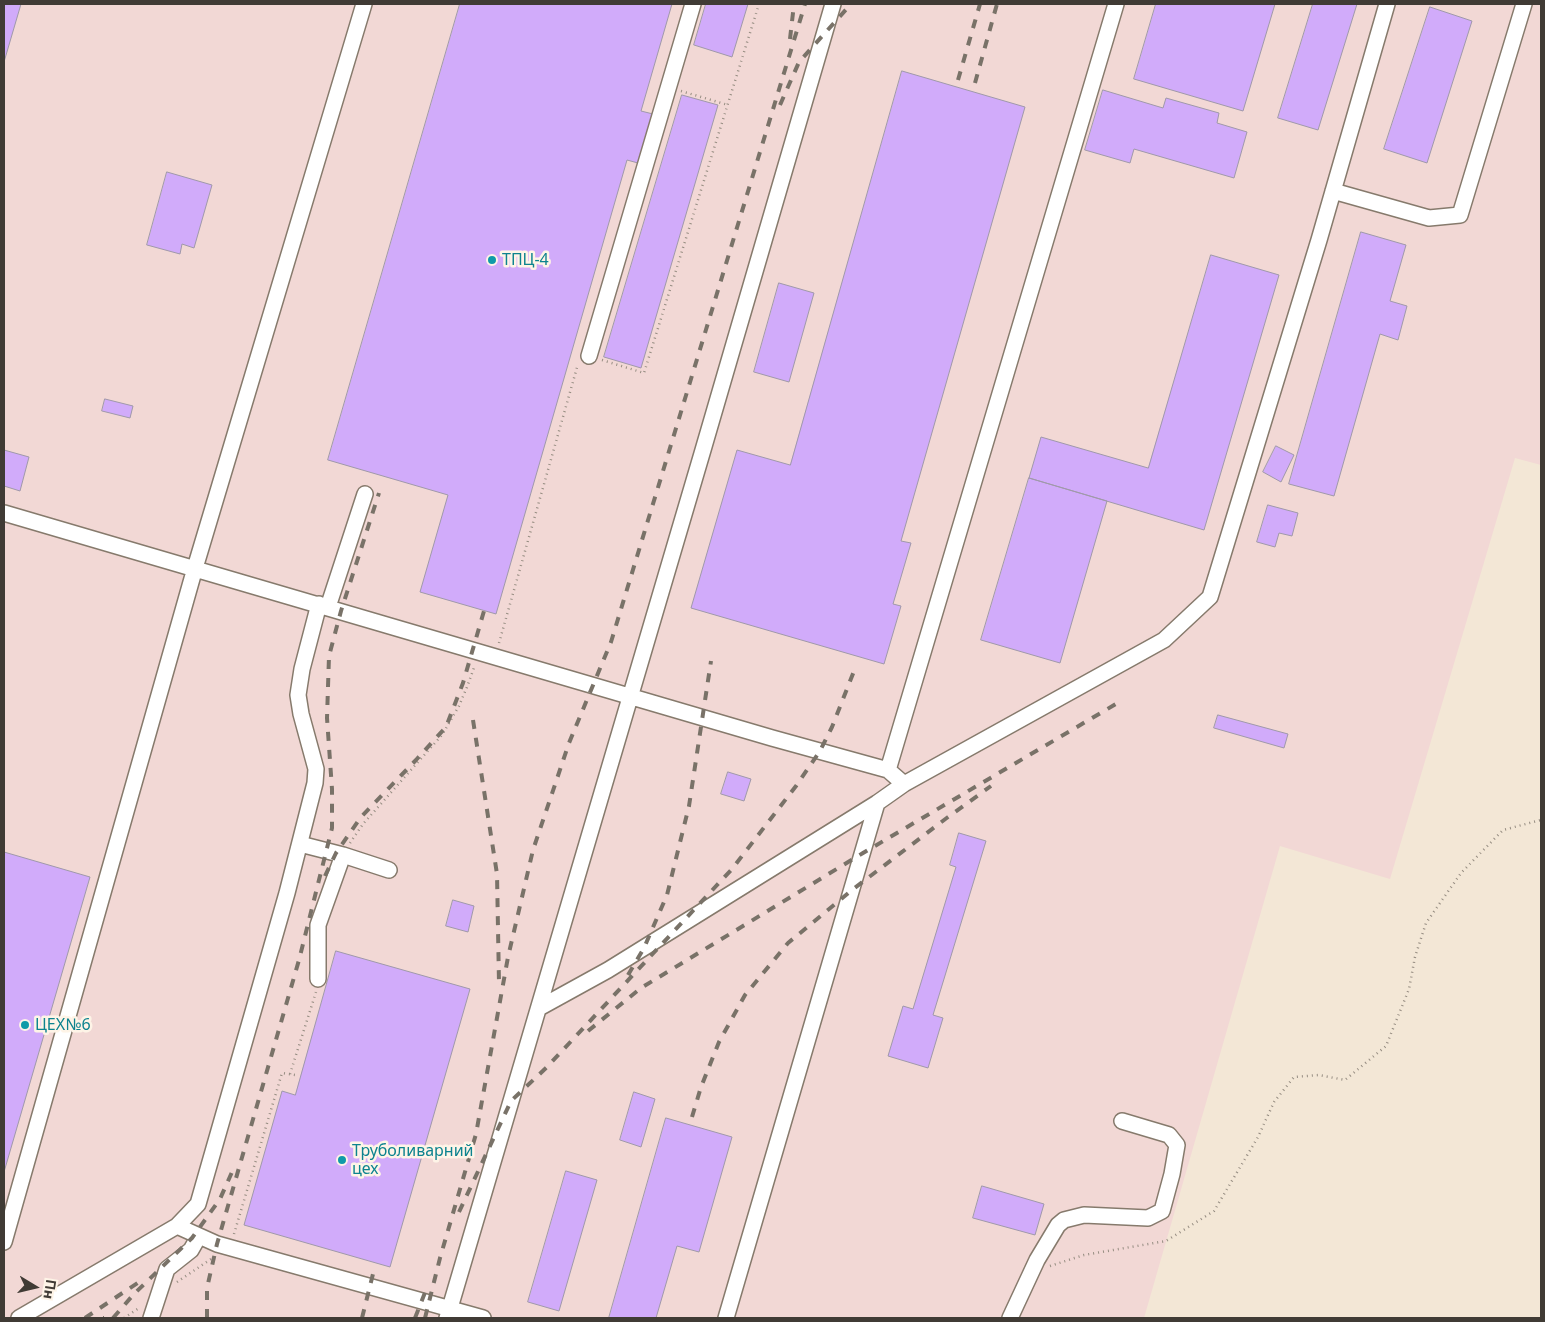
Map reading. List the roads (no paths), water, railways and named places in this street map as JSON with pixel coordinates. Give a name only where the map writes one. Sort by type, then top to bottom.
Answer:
[{"type":"lane","points":[[4,1242],[195,568],[364,4]]},
{"type":"lane","points":[[589,356],[694,4]]},
{"type":"lane","points":[[449,1314],[834,4]]},
{"type":"lane","points":[[888,770],[1116,4]]},
{"type":"lane","points":[[539,1008],[608,970],[877,803],[904,784],[1164,640],[1210,597],[1333,191],[1387,4]]},
{"type":"lane","points":[[1333,191],[1429,218],[1460,215],[1524,4]]},
{"type":"lane","points":[[19,1318],[177,1226],[198,1204],[287,893],[315,783],[316,769],[300,714],[298,695],[302,669],[365,494]]},
{"type":"lane","points":[[4,513],[772,738],[888,770],[904,784]]},
{"type":"lane","points":[[726,1318],[877,803]]},
{"type":"lane","points":[[300,844],[389,870]]},
{"type":"lane","points":[[318,979],[318,925],[343,855]]},
{"type":"lane","points":[[1010,1318],[1050,1239],[1064,1220],[1084,1215],[1148,1218],[1162,1212],[1177,1145],[1169,1135],[1122,1121]]},
{"type":"lane","points":[[177,1226],[217,1244],[449,1314],[483,1318]]},
{"type":"lane","points":[[151,1318],[167,1268],[191,1250],[199,1236]]},
{"type":"railway","points":[[790,39],[794,4]]},
{"type":"railway","points":[[425,1318],[440,1258],[476,1134],[508,957],[533,850],[569,743],[611,642],[805,4]]},
{"type":"railway","points":[[780,105],[799,62],[851,4]]},
{"type":"railway","points":[[958,80],[980,4]]},
{"type":"railway","points":[[975,83],[997,4]]},
{"type":"railway","points":[[207,1318],[207,1288],[217,1244],[299,960],[332,828],[332,789],[327,718],[329,656],[341,611],[379,493]]},
{"type":"railway","points":[[325,876],[336,853],[361,817],[446,727],[463,683],[484,611]]},
{"type":"railway","points":[[628,975],[644,948],[667,895],[689,806],[711,661]]},
{"type":"railway","points":[[459,1212],[511,1101],[547,1067],[732,869],[796,786],[820,751],[832,727],[854,671]]},
{"type":"railway","points":[[588,1031],[641,988],[863,853],[1121,701]]},
{"type":"railway","points":[[473,720],[497,874],[499,983]]},
{"type":"railway","points":[[692,1117],[701,1087],[719,1042],[745,995],[788,943],[852,890],[991,786]]},
{"type":"railway","points":[[113,1318],[134,1294],[192,1238],[220,1199],[232,1172]]},
{"type":"railway","points":[[362,1318],[375,1266]]},
{"type":"railway","points":[[85,1318],[139,1282]]},
{"type":"railway","points":[[415,1318],[426,1290]]},
{"type":"place","name":"ТПЦ-4","points":[[492,260]]},
{"type":"place","name":"ЦЕХ№6","points":[[25,1025]]},
{"type":"place","name":"Труболиварний цех","points":[[342,1160]]}]
